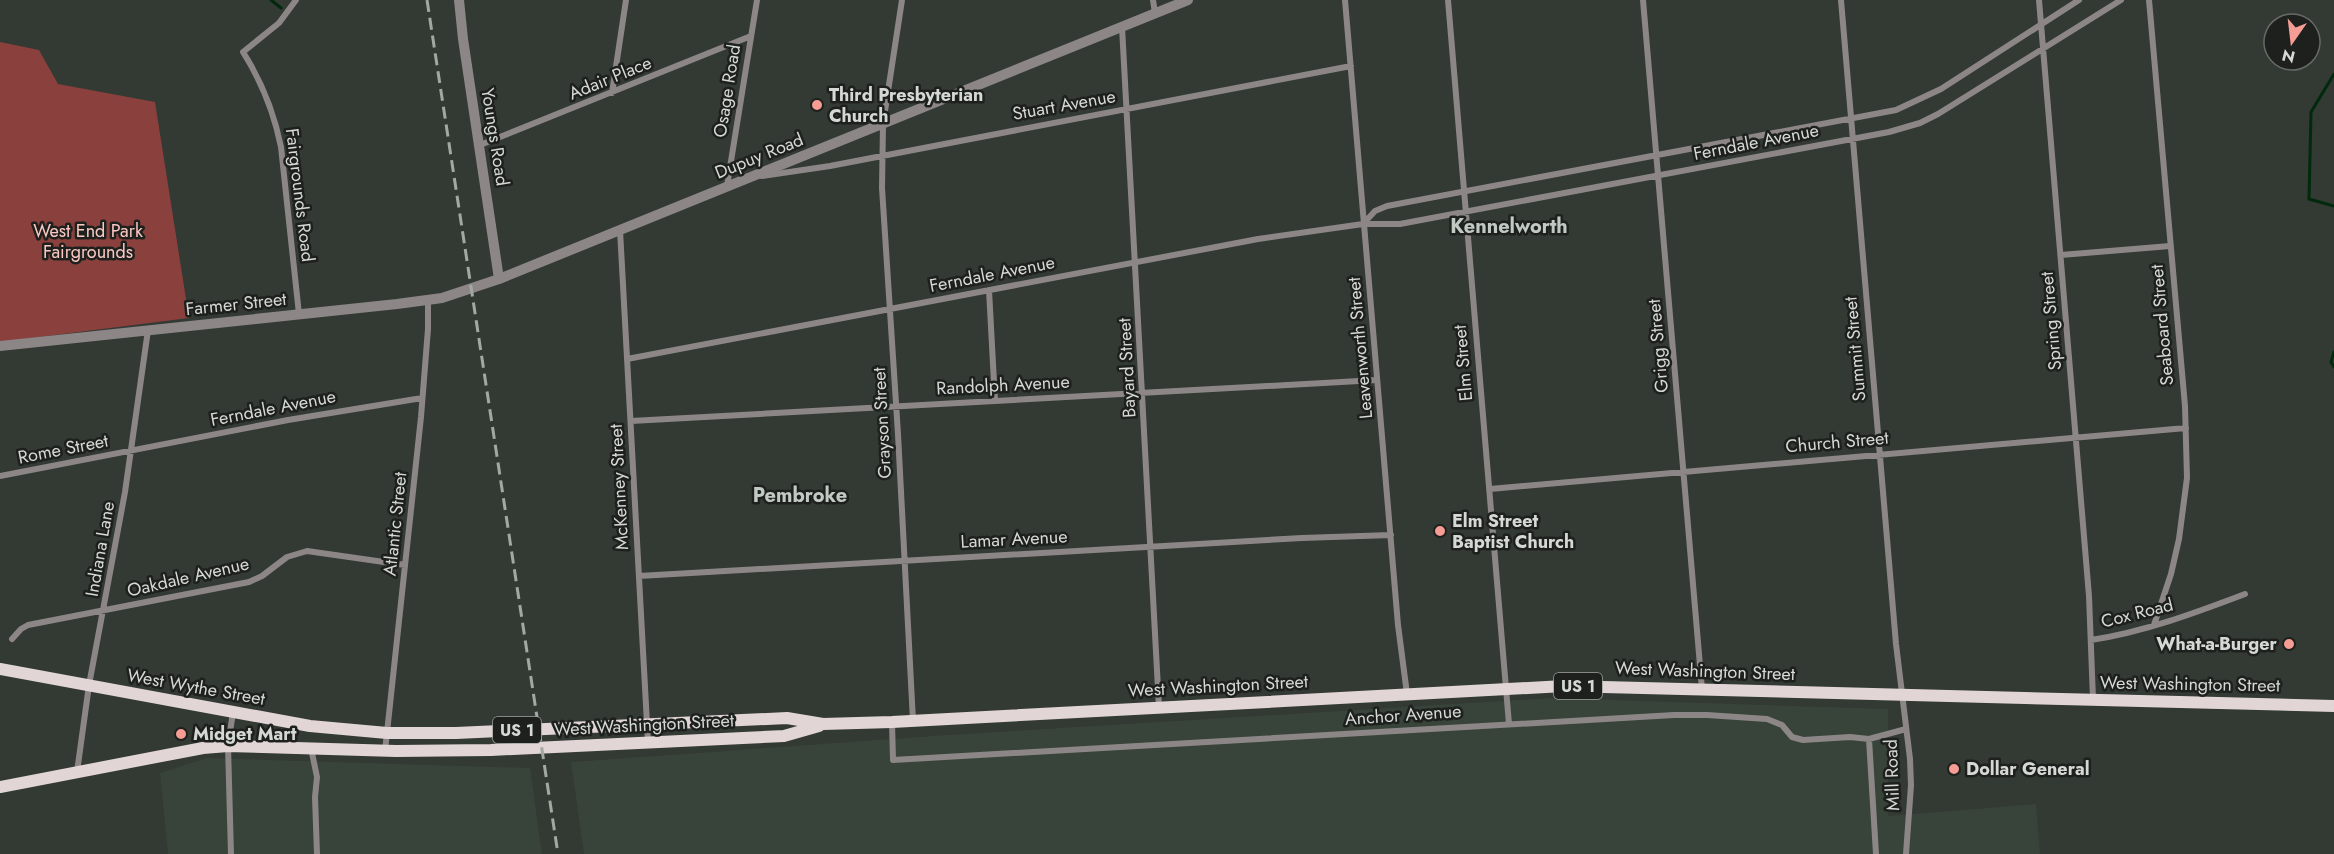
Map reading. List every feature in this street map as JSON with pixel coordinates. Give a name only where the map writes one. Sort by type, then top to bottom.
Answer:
[{"type":"main road","name":"West Wythe Street","points":[[0,669],[310,726],[387,733]]},
{"type":"main road","name":"West Washington Street","points":[[387,733],[456,733],[787,718],[823,724],[892,722],[1564,686],[2334,706]]},
{"type":"main road","name":"West Washington Street","points":[[0,787],[228,746],[385,751],[490,750],[784,736],[823,724]]},
{"type":"street","name":"Fairgrounds Road","points":[[296,0],[279,23],[243,52],[262,87],[277,126],[299,314]]},
{"type":"street","name":"Youngs Road","points":[[459,0],[499,279]]},
{"type":"street","points":[[612,93],[626,0]]},
{"type":"street","name":"Osage Road","points":[[727,187],[757,0]]},
{"type":"street","name":"Grayson Street","points":[[902,0],[883,123],[882,155],[913,721]]},
{"type":"street","points":[[1153,0],[1155,13]]},
{"type":"street","name":"Dupuy Road","points":[[475,288],[1188,0]]},
{"type":"street","name":"Leavenworth Street","points":[[1346,0],[1398,625],[1407,694]]},
{"type":"street","name":"Elm Street","points":[[1448,0],[1509,724]]},
{"type":"street","name":"Grigg Street","points":[[1643,0],[1702,689]]},
{"type":"street","name":"Summit Street","points":[[1841,0],[1902,694]]},
{"type":"street","name":"Spring Street","points":[[2039,0],[2090,596],[2091,640]]},
{"type":"street","name":"Ferndale Avenue","points":[[1363,224],[1376,211],[1387,206],[1896,110],[1928,97],[2079,0]]},
{"type":"street","name":"Ferndale Avenue","points":[[627,359],[1258,239],[1363,224],[1400,224],[1905,128],[1938,114],[2121,0]]},
{"type":"street","name":"Seaboard Street","points":[[2149,0],[2186,428],[2187,478],[2179,539],[2171,574],[2154,625]]},
{"type":"street","name":"Bayard Street","points":[[1122,27],[1159,707]]},
{"type":"street","name":"Adair Place","points":[[480,145],[751,36]]},
{"type":"street","name":"Stuart Avenue","points":[[747,179],[1351,66]]},
{"type":"street","name":"McKenney Street","points":[[620,230],[648,743]]},
{"type":"street","points":[[2061,255],[2170,246]]},
{"type":"street","name":"Farmer Street","points":[[0,346],[428,300],[475,288]]},
{"type":"street","points":[[989,291],[995,401]]},
{"type":"street","name":"Atlantic Street","points":[[385,751],[422,398],[428,300]]},
{"type":"street","name":"Indiana Lane","points":[[76,772],[89,685],[131,451],[148,330]]},
{"type":"street","name":"Randolph Avenue","points":[[631,421],[1377,380]]},
{"type":"street","name":"Ferndale Avenue","points":[[131,451],[288,420],[422,398]]},
{"type":"street","name":"Church Street","points":[[1490,489],[2186,428]]},
{"type":"street","name":"Rome Street","points":[[0,476],[131,451]]},
{"type":"street","name":"Lamar Avenue","points":[[639,576],[1391,535]]},
{"type":"street","name":"Oakdale Avenue","points":[[12,639],[21,629],[28,626],[249,582],[262,576],[287,557],[308,550],[405,565]]},
{"type":"street","name":"Cox Road","points":[[2093,699],[2091,640],[2113,637],[2188,615],[2246,594]]},
{"type":"street","name":"Mill Road","points":[[1902,694],[1911,785],[1906,854]]},
{"type":"street","points":[[231,854],[228,746],[233,712]]},
{"type":"street","name":"Anchor Avenue","points":[[892,722],[893,760],[1509,724],[1707,715],[1774,720],[1792,737],[1803,740],[1850,737],[1869,739],[1906,729]]},
{"type":"street","points":[[1869,739],[1876,854]]},
{"type":"street","points":[[310,747],[317,777],[315,797],[317,854]]},
{"type":"shaded area","points":[[1552,698],[1888,709],[1888,816],[2036,804],[2040,854],[584,854],[571,762],[947,735]]},
{"type":"shaded area","points":[[207,758],[530,768],[542,854],[168,854],[160,773]]},
{"type":"green space","name":"West End Park Fairgrounds","points":[[0,42],[39,50],[58,84],[155,102],[189,318],[0,342]]},
{"type":"waterway","points":[[271,0],[281,8]]},
{"type":"waterway","points":[[2334,74],[2311,112],[2309,199],[2334,206]]},
{"type":"waterway","points":[[2334,352],[2331,362],[2334,367]]},
{"type":"railway","points":[[427,0],[558,854]]},
{"type":"place","name":"Third Presbyterian Church","points":[[817,105]]},
{"type":"place","name":"Elm Street Baptist Church","points":[[1440,531]]},
{"type":"place","name":"What-a-Burger","points":[[2289,644]]},
{"type":"place","name":"Midget Mart","points":[[181,734]]},
{"type":"place","name":"Dollar General","points":[[1954,769]]},
{"type":"district","name":"Kennelworth","points":[[1509,226]]},
{"type":"district","name":"Pembroke","points":[[800,495]]}]
